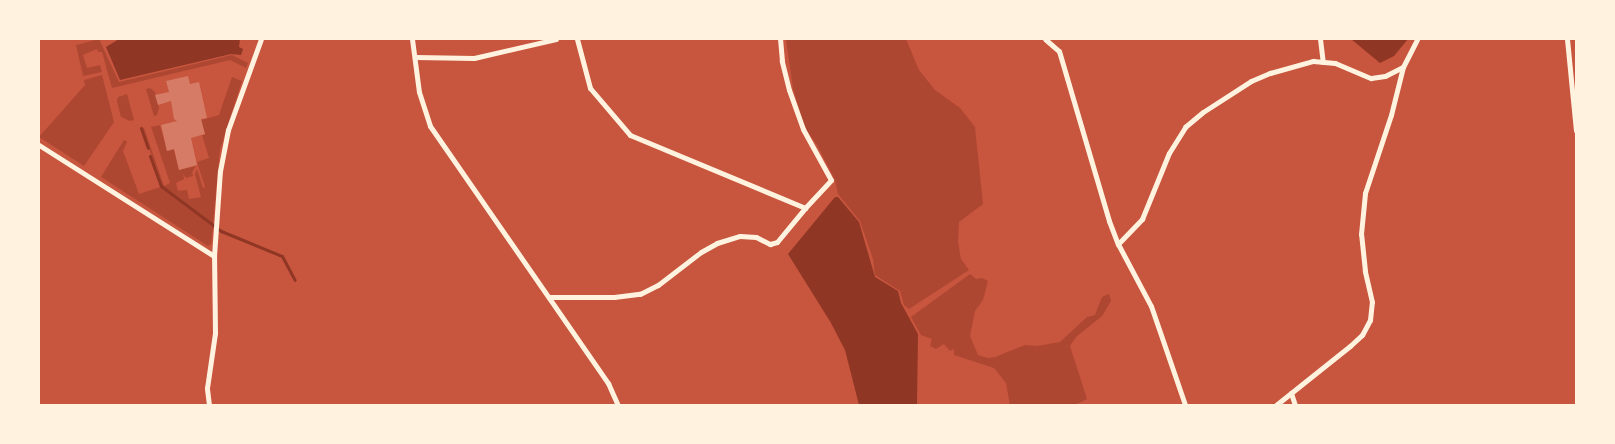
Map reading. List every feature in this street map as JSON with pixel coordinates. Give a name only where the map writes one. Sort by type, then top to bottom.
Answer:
[{"type":"street","points":[[209,405],[207,388],[215,333],[214,256],[220,170],[228,130],[261,39]]},
{"type":"street","points":[[412,39],[419,92],[430,126],[608,383],[618,405]]},
{"type":"street","points":[[415,57],[474,58],[556,39]]},
{"type":"street","points":[[577,39],[590,88],[630,135],[805,208]]},
{"type":"street","points":[[549,297],[614,297],[640,294],[658,285],[717,242],[740,236],[756,237],[770,244],[777,242],[831,180],[803,130],[789,90],[782,61],[780,39]]},
{"type":"street","points":[[1045,39],[1059,51],[1109,221],[1118,244],[1151,306],[1185,405]]},
{"type":"street","points":[[1320,39],[1323,62]]},
{"type":"street","points":[[1276,405],[1362,335],[1370,320],[1372,302],[1365,271],[1361,232],[1364,193],[1391,115],[1403,67],[1417,39]]},
{"type":"street","points":[[1567,39],[1576,131]]},
{"type":"street","points":[[1118,244],[1142,219],[1169,153],[1185,128],[1203,112],[1251,81],[1270,73],[1313,61],[1335,63],[1371,78],[1385,76],[1403,67]]},
{"type":"street","points":[[39,145],[214,256]]},
{"type":"street","points":[[1292,393],[1295,405]]},
{"type":"shaded area","points":[[99,39],[119,82],[232,55],[248,63],[246,68],[230,60],[112,88],[102,52],[98,52],[97,49],[83,55],[87,68],[100,65],[102,72],[83,76],[76,45]]},
{"type":"shaded area","points":[[119,39],[240,39],[239,47],[243,49],[241,55],[231,54],[120,80],[106,47]]},
{"type":"shaded area","points":[[786,39],[906,39],[919,70],[935,90],[960,108],[975,127],[983,204],[959,222],[958,242],[961,259],[969,270],[909,309],[904,305],[900,291],[875,275],[873,259],[860,221],[838,194],[835,180],[817,145],[805,129],[793,88]]},
{"type":"shaded area","points":[[1351,39],[1408,39],[1394,56],[1380,63]]},
{"type":"shaded area","points":[[102,75],[114,122],[84,166],[39,137],[85,85],[84,80]]},
{"type":"shaded area","points":[[232,77],[242,81],[220,149],[213,224],[163,187],[142,129],[144,128],[164,186],[170,183],[151,127],[160,125],[167,151],[174,149],[179,170],[196,166],[192,172],[193,176],[186,178],[183,174],[184,179],[176,183],[178,191],[187,190],[189,199],[201,197],[195,174],[197,169],[203,188],[205,187],[197,162],[209,158],[202,135],[205,135],[201,120],[219,115]]},
{"type":"shaded area","points":[[150,88],[155,92],[159,108],[157,115],[154,116],[146,89]]},
{"type":"shaded area","points":[[127,94],[134,120],[130,121],[121,117],[117,101],[118,97]]},
{"type":"shaded area","points":[[124,140],[127,142],[123,151],[139,194],[160,187],[213,227],[211,244],[208,246],[101,177]]},
{"type":"shaded area","points":[[835,197],[838,197],[859,222],[875,277],[898,291],[901,303],[918,334],[917,405],[859,405],[845,350],[831,323],[788,254]]},
{"type":"shaded area","points":[[970,274],[976,279],[982,278],[988,281],[983,300],[975,311],[970,336],[978,355],[988,358],[1025,345],[1037,346],[1060,342],[1087,317],[1095,315],[1102,297],[1109,294],[1111,301],[1102,316],[1076,337],[1070,346],[1087,399],[1075,405],[1010,405],[1006,383],[994,368],[954,355],[954,349],[950,351],[944,344],[936,349],[930,346],[932,339],[921,335],[911,317]]},
{"type":"building","points":[[188,76],[190,84],[199,82],[207,118],[201,119],[205,134],[191,138],[197,165],[179,170],[174,149],[167,151],[161,125],[177,121],[174,119],[171,101],[158,105],[155,95],[169,92],[166,81]]},
{"type":"waterway","points":[[141,128],[148,148]]},
{"type":"waterway","points":[[150,156],[161,186],[221,231],[282,256],[295,280]]}]
